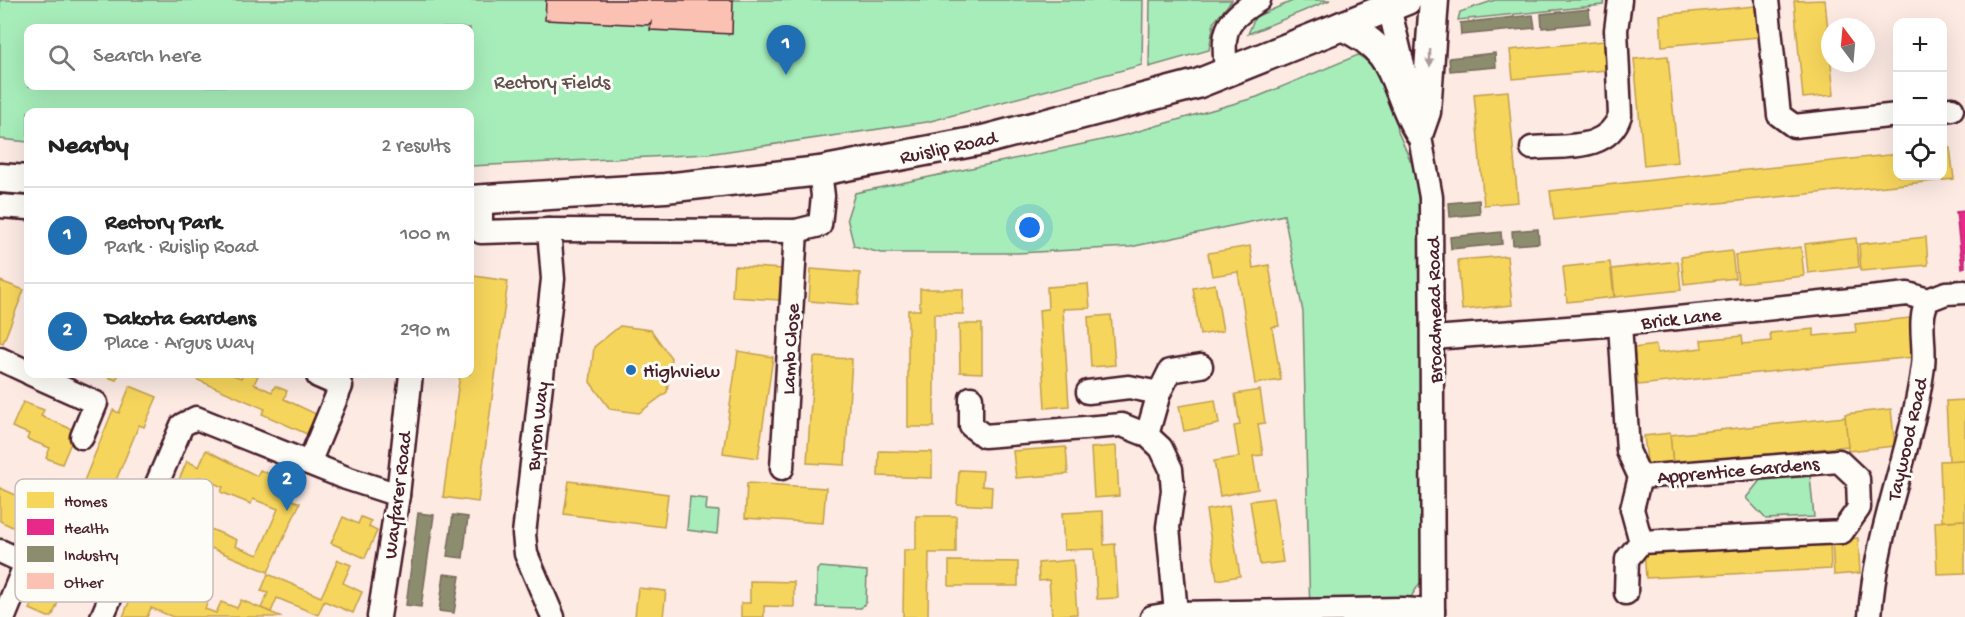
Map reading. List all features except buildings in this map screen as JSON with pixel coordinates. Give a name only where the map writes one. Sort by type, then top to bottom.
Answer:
[{"type":"main road","points":[[1419,132],[1426,112],[1434,0]]},
{"type":"main road","name":"Ruislip Road","points":[[476,200],[665,188],[820,171],[983,140],[1197,84],[1398,4]]},
{"type":"main road","points":[[1342,26],[1359,33],[1378,47],[1388,60],[1398,80],[1409,116],[1419,132]]},
{"type":"main road","points":[[0,178],[24,180]]},
{"type":"street","points":[[1226,73],[1224,38],[1228,24],[1241,11],[1259,0]]},
{"type":"street","points":[[1532,148],[1598,142],[1616,128],[1620,115],[1616,30],[1620,0]]},
{"type":"street","points":[[1767,0],[1779,115],[1794,126],[1893,116]]},
{"type":"street","name":"Broadmead Road","points":[[1398,4],[1431,197],[1433,614]]},
{"type":"street","points":[[476,200],[481,232],[796,231],[820,225],[823,196],[820,171]]},
{"type":"street","points":[[0,206],[24,208]]},
{"type":"street","name":"Byron Way","points":[[549,230],[553,279],[524,534],[526,554],[553,617]]},
{"type":"street","name":"Lamb Close","points":[[782,468],[796,231]]},
{"type":"street","points":[[1928,300],[1946,293],[1965,292]]},
{"type":"street","name":"Brick Lane","points":[[1433,338],[1620,324],[1908,294],[1928,300]]},
{"type":"street","name":"Taywood Road","points":[[1870,617],[1871,585],[1902,456],[1918,403],[1924,353],[1922,311],[1928,300]]},
{"type":"street","name":"Apprentice Gardens","points":[[1620,324],[1628,451],[1640,477],[1632,509],[1641,542],[1842,532],[1859,508],[1858,480],[1839,461],[1640,477]]},
{"type":"street","points":[[0,359],[24,370]]},
{"type":"street","points":[[1147,435],[1159,393],[1170,371],[1201,366]]},
{"type":"street","points":[[41,378],[96,403],[82,437]]},
{"type":"street","points":[[309,463],[341,386],[323,378]]},
{"type":"street","name":"Wayfarer Road","points":[[380,617],[398,495],[411,378]]},
{"type":"street","points":[[1088,392],[1129,387],[1159,393]]},
{"type":"street","points":[[971,398],[971,426],[984,436],[1122,425],[1147,435],[1161,448],[1171,469],[1173,490],[1168,527],[1176,613]]},
{"type":"street","points":[[159,479],[182,425],[196,418],[346,478],[398,495]]},
{"type":"street","points":[[1626,593],[1627,559],[1641,542]]},
{"type":"street","points":[[0,551],[15,557]]},
{"type":"street","points":[[4,617],[15,590]]},
{"type":"street","points":[[1152,617],[1176,613],[1206,615],[1402,609],[1433,614]]},
{"type":"green space","name":"Rectory Fields","points":[[0,0],[1143,0],[1142,65],[927,122],[708,154],[474,166],[474,108],[24,108],[24,142],[0,139]]},
{"type":"green space","points":[[1150,0],[1232,0],[1214,22],[1209,50],[1149,67]]},
{"type":"green space","points":[[1295,0],[1330,0],[1248,34],[1255,17]]},
{"type":"green space","points":[[1495,0],[1605,0],[1603,5],[1458,20],[1460,12]]},
{"type":"green space","points":[[1358,55],[1373,65],[1395,99],[1398,132],[1415,171],[1421,221],[1422,580],[1411,597],[1385,608],[1310,617],[1303,312],[1284,215],[1130,247],[1017,253],[881,253],[854,246],[847,218],[855,193],[1125,135],[1257,97]]},
{"type":"green space","points":[[1810,476],[1814,517],[1766,519],[1746,498],[1761,479]]},
{"type":"green space","points":[[690,497],[707,499],[706,510],[719,511],[717,534],[687,530]]},
{"type":"green space","points":[[820,567],[867,571],[866,602],[861,608],[817,607],[817,570]]},
{"type":"place","name":"Rectory Park","points":[[786,75]]},
{"type":"place","name":"Highview","points":[[631,370]]},
{"type":"place","name":"Dakota Gardens","points":[[287,511]]}]
